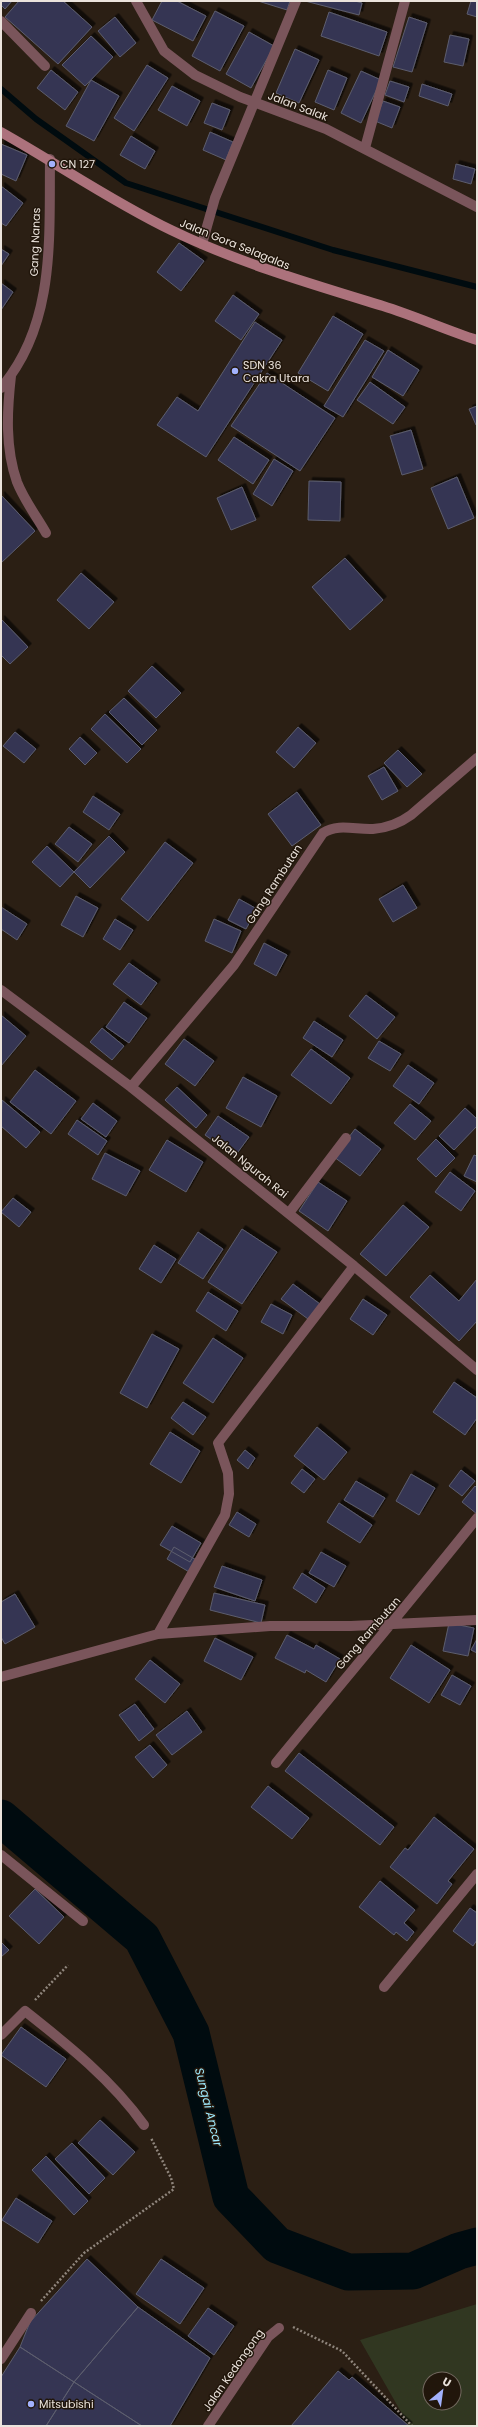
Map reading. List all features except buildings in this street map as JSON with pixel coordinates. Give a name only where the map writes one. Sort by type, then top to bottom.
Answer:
[{"type":"street","name":"Jalan Salak","points":[[136,1],[147,18],[164,51],[175,62],[195,75],[255,103],[326,129],[366,148],[477,207]]},
{"type":"street","points":[[202,244],[215,198],[296,1]]},
{"type":"street","points":[[366,148],[405,1]]},
{"type":"street","points":[[1,21],[44,66]]},
{"type":"street","name":"Jalan Gora Selagalas","points":[[1,132],[50,159],[98,192],[202,244],[298,282],[384,307],[477,340]]},
{"type":"street","name":"Gang Nanas","points":[[1,388],[12,374],[35,328],[48,272],[50,159]]},
{"type":"street","points":[[12,374],[8,399],[8,438],[11,458],[17,483],[46,533]]},
{"type":"street","name":"Gang Rambutan","points":[[131,1087],[234,965],[323,833],[338,827],[375,829],[400,823],[423,806],[477,758]]},
{"type":"street","name":"Jalan Ngurah Rai","points":[[1,990],[131,1087],[290,1213],[477,1370]]},
{"type":"street","points":[[290,1213],[346,1138]]},
{"type":"street","points":[[158,1634],[225,1515],[228,1505],[228,1473],[218,1443],[354,1266]]},
{"type":"street","name":"Gang Rambutan","points":[[276,1763],[335,1690],[393,1624],[477,1518]]},
{"type":"street","points":[[1,1677],[138,1638],[158,1634],[270,1626],[351,1626],[477,1620]]},
{"type":"street","points":[[1,1855],[83,1921]]},
{"type":"street","points":[[384,1987],[477,1874]]},
{"type":"street","points":[[1,2035],[25,2010],[79,2055],[131,2107],[144,2125]]},
{"type":"street","points":[[1,2359],[31,2312]]},
{"type":"street","name":"Jalan Kedongong","points":[[208,2426],[268,2337],[279,2328]]},
{"type":"path","points":[[25,2010],[68,1965]]},
{"type":"path","points":[[31,2312],[84,2253],[174,2189],[171,2178],[144,2125]]},
{"type":"path","points":[[279,2328],[289,2326],[299,2329],[342,2351],[412,2426]]},
{"type":"green space","points":[[477,2304],[477,2426],[409,2426],[360,2340]]},
{"type":"waterway","points":[[1,89],[36,119],[126,183],[333,250],[477,287]]},
{"type":"waterway","name":"Sungai Ancar","points":[[1,1818],[142,1938],[191,2033],[231,2197],[277,2245],[348,2272],[413,2271],[459,2251],[477,2246]]},
{"type":"place","name":"CN 127","points":[[52,164]]},
{"type":"place","name":"SDN 36 Cakra Utara","points":[[235,371]]},
{"type":"place","name":"Mitsubishi","points":[[31,2404]]}]
